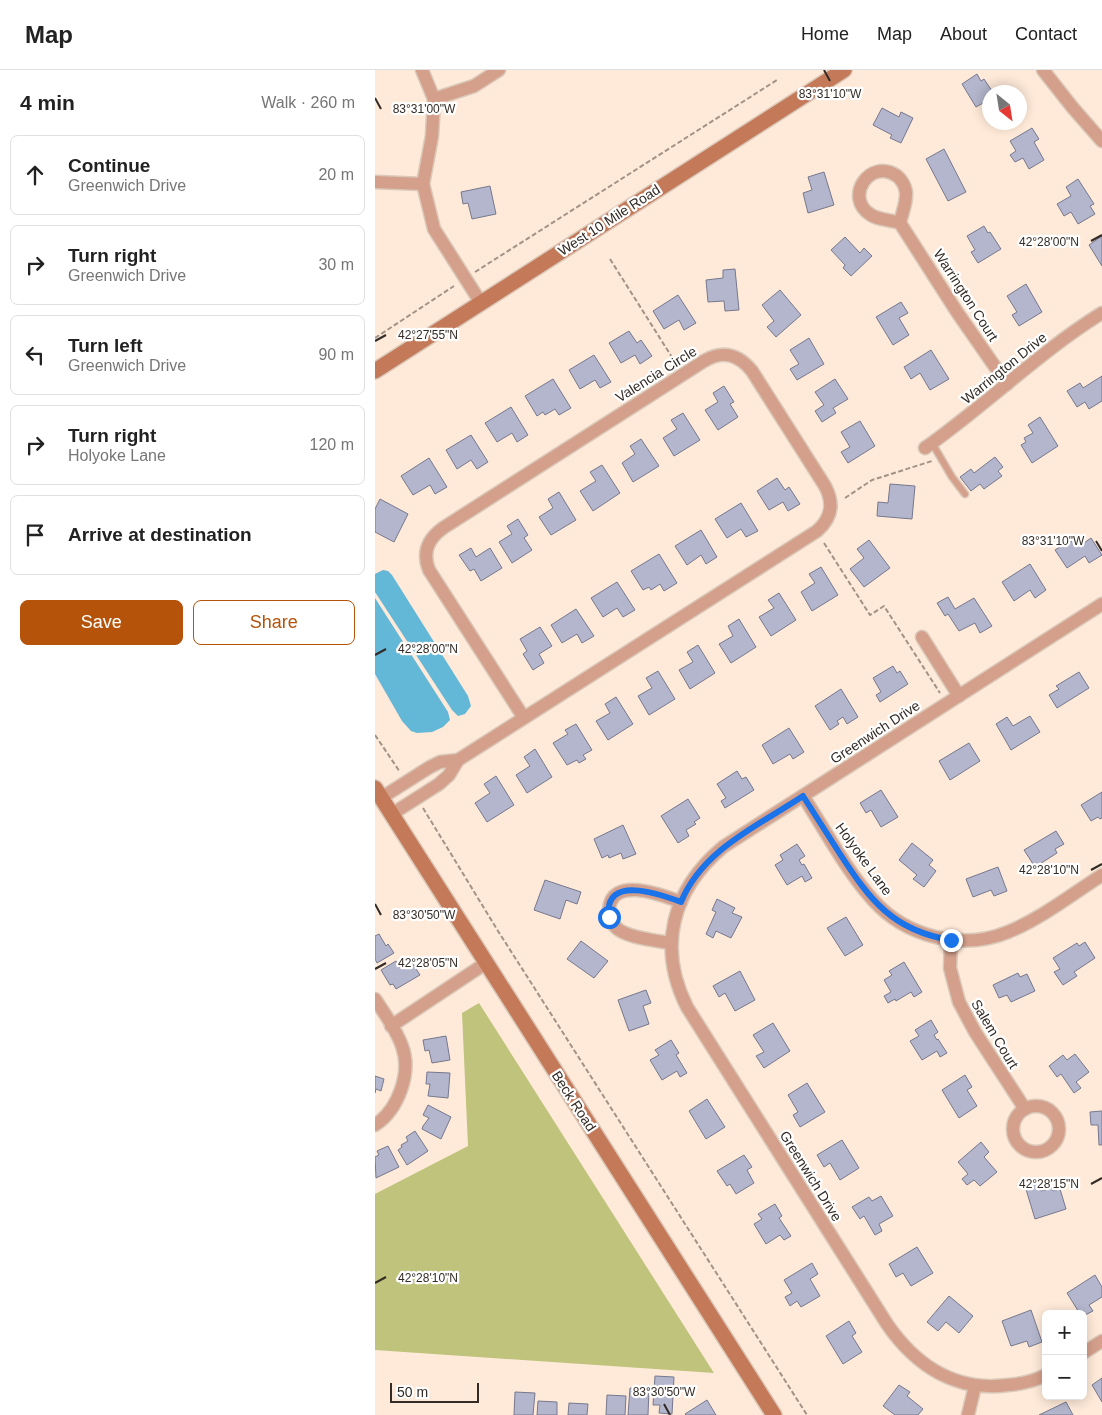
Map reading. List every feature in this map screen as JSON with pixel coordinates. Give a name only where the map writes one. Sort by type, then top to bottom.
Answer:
[{"type":"main road","name":"West 10 Mile Road","points":[[375,371],[844,70]]},
{"type":"main road","name":"Beck Road","points":[[378,793],[774,1415]]},
{"type":"street","points":[[422,70],[434,99],[432,136],[423,184],[434,229],[481,303]]},
{"type":"street","points":[[434,99],[475,86],[499,70]]},
{"type":"street","points":[[1043,70],[1102,141]]},
{"type":"street","points":[[880,171],[889,172],[898,177],[904,184],[906,192],[901,222],[878,218],[864,208],[859,200],[859,192],[863,181],[871,174],[880,171]]},
{"type":"street","points":[[375,182],[423,184]]},
{"type":"street","name":"Warrington Court","points":[[901,222],[957,312],[1007,384]]},
{"type":"street","name":"Warrington Drive","points":[[928,446],[1074,331],[1102,313]]},
{"type":"street","name":"Valencia Circle","points":[[378,793],[406,782],[441,762],[458,760],[817,531],[826,521],[831,504],[829,493],[752,371],[741,359],[722,354],[710,357],[451,522],[431,539],[426,551],[426,562],[429,570],[523,718]]},
{"type":"street","name":"Greenwich Drive","points":[[1042,1376],[1022,1384],[998,1387],[975,1386],[960,1382],[936,1372],[912,1354],[896,1337],[687,1007],[675,979],[671,943],[681,902],[687,887],[698,871],[723,847],[1102,604]]},
{"type":"street","points":[[922,637],[959,696]]},
{"type":"street","name":"Valencia Circle","points":[[391,814],[449,775],[458,760]]},
{"type":"street","name":"Holyoke Lane","points":[[803,796],[873,901],[908,927],[934,937],[951,940],[992,938],[1007,933],[1030,922],[1102,875]]},
{"type":"street","points":[[671,943],[630,935],[618,929],[609,917],[610,904],[619,893],[635,889],[681,902]]},
{"type":"street","name":"Salem Court","points":[[951,940],[950,968],[959,1002],[975,1032],[1025,1109]]},
{"type":"street","points":[[391,1026],[486,963]]},
{"type":"street","points":[[375,999],[396,1032],[403,1049],[405,1070],[401,1092],[389,1115],[375,1125]]},
{"type":"street","points":[[1087,1350],[1102,1341]]},
{"type":"street","points":[[968,1415],[975,1386]]},
{"type":"lane","points":[[928,446],[965,494]]},
{"type":"path","points":[[375,338],[465,278],[777,80]]},
{"type":"path","points":[[610,259],[675,362]]},
{"type":"path","points":[[845,498],[872,480],[932,461]]},
{"type":"path","points":[[824,543],[870,615],[884,606],[947,704]]},
{"type":"path","points":[[375,735],[406,782]]},
{"type":"path","points":[[416,798],[503,939],[807,1415]]},
{"type":"green space","points":[[479,1003],[714,1373],[375,1350],[375,1194],[468,1146],[462,1013]]},
{"type":"water","points":[[383,570],[388,571],[392,575],[468,696],[471,706],[465,714],[458,716],[452,710],[375,592],[375,574]]},
{"type":"water","points":[[375,598],[448,712],[450,720],[443,727],[432,732],[417,733],[411,731],[402,721],[375,674]]},
{"type":"building","points":[[977,74],[981,81],[984,79],[988,85],[982,85],[982,104],[976,107],[962,84]]},
{"type":"building","points":[[882,108],[899,117],[901,112],[913,118],[901,143],[890,138],[892,135],[873,125]]},
{"type":"building","points":[[1032,128],[1039,139],[1034,142],[1044,160],[1029,169],[1023,158],[1015,162],[1010,155],[1016,151],[1010,141]]},
{"type":"building","points":[[944,149],[966,192],[948,201],[926,159]]},
{"type":"building","points":[[824,172],[834,205],[808,213],[803,193],[812,190],[808,177]]},
{"type":"building","points":[[1078,179],[1094,204],[1090,206],[1095,214],[1078,224],[1071,212],[1064,216],[1057,204],[1071,196],[1066,187]]},
{"type":"building","points":[[490,186],[496,214],[472,219],[468,203],[463,204],[461,192]]},
{"type":"building","points":[[984,226],[1001,249],[978,263],[971,252],[975,250],[967,236]]},
{"type":"building","points":[[1102,236],[1102,266],[1089,245]]},
{"type":"building","points":[[845,237],[860,253],[864,248],[872,256],[851,276],[843,268],[845,265],[831,250]]},
{"type":"building","points":[[735,269],[739,310],[725,311],[724,301],[708,302],[706,280],[723,278],[723,270]]},
{"type":"building","points":[[1026,284],[1042,312],[1019,326],[1012,315],[1017,312],[1007,296]]},
{"type":"building","points":[[780,290],[801,315],[776,337],[767,327],[774,321],[762,305]]},
{"type":"building","points":[[678,295],[696,323],[684,330],[679,320],[664,329],[653,311]]},
{"type":"building","points":[[901,302],[908,313],[899,318],[909,335],[893,345],[876,317]]},
{"type":"building","points":[[629,331],[637,343],[641,340],[652,356],[640,364],[635,355],[621,363],[609,343]]},
{"type":"building","points":[[809,338],[824,364],[797,380],[790,369],[799,364],[790,350]]},
{"type":"building","points":[[931,350],[949,379],[930,390],[920,373],[911,379],[904,367]]},
{"type":"building","points":[[594,355],[611,382],[600,388],[595,380],[580,389],[569,370]]},
{"type":"building","points":[[1102,376],[1102,401],[1089,409],[1085,402],[1077,407],[1067,391],[1080,383],[1083,388]]},
{"type":"building","points":[[553,379],[571,408],[559,415],[555,409],[545,415],[543,412],[537,416],[525,396]]},
{"type":"building","points":[[835,379],[848,399],[833,408],[836,413],[822,422],[815,411],[824,405],[815,392]]},
{"type":"building","points":[[724,386],[734,402],[730,404],[738,417],[718,430],[705,410],[718,402],[713,393]]},
{"type":"building","points":[[511,407],[528,435],[517,442],[512,433],[497,442],[485,423]]},
{"type":"building","points":[[683,413],[700,440],[674,456],[663,438],[677,429],[671,420]]},
{"type":"building","points":[[1040,417],[1058,446],[1032,463],[1021,445],[1026,442],[1024,438],[1033,433],[1028,425]]},
{"type":"building","points":[[860,421],[875,446],[848,463],[841,452],[850,447],[841,432]]},
{"type":"building","points":[[471,435],[488,462],[477,469],[471,460],[457,469],[446,450]]},
{"type":"building","points":[[641,439],[659,466],[633,482],[622,463],[635,454],[630,446]]},
{"type":"building","points":[[995,457],[1003,467],[998,471],[1002,476],[984,489],[980,484],[971,491],[960,477],[971,469],[974,473]]},
{"type":"building","points":[[429,458],[447,487],[435,494],[430,485],[413,495],[401,476]]},
{"type":"building","points":[[602,465],[620,493],[593,511],[580,491],[596,481],[590,472]]},
{"type":"building","points":[[777,478],[785,490],[789,487],[800,504],[788,511],[783,502],[769,510],[757,491]]},
{"type":"building","points":[[890,484],[915,486],[912,519],[877,516],[878,502],[888,503]]},
{"type":"building","points":[[559,492],[576,520],[551,535],[539,517],[553,508],[548,499]]},
{"type":"building","points":[[380,499],[408,514],[394,542],[375,532],[375,509]]},
{"type":"building","points":[[741,503],[758,531],[746,537],[741,529],[727,538],[715,519]]},
{"type":"building","points":[[518,519],[528,535],[524,538],[532,550],[512,563],[499,542],[512,534],[507,526]]},
{"type":"building","points":[[701,530],[717,557],[706,564],[701,555],[687,565],[675,546]]},
{"type":"building","points":[[1068,536],[1071,542],[1080,536],[1084,543],[1091,538],[1102,555],[1089,563],[1085,556],[1067,568],[1055,550],[1060,547],[1057,542]]},
{"type":"building","points":[[869,540],[890,568],[864,587],[850,569],[864,558],[857,549]]},
{"type":"building","points":[[471,548],[476,557],[490,548],[502,568],[481,581],[474,569],[470,571],[459,555]]},
{"type":"building","points":[[659,554],[677,583],[664,591],[660,584],[651,590],[649,587],[643,590],[631,571]]},
{"type":"building","points":[[1030,564],[1046,590],[1035,598],[1030,590],[1014,601],[1002,582]]},
{"type":"building","points":[[821,567],[838,595],[812,611],[801,592],[815,583],[809,574]]},
{"type":"building","points":[[617,582],[635,610],[623,617],[617,608],[603,617],[591,598]]},
{"type":"building","points":[[779,593],[796,620],[771,636],[759,617],[774,608],[768,600]]},
{"type":"building","points":[[948,597],[955,609],[974,598],[992,626],[980,633],[975,623],[959,631],[948,614],[945,616],[937,603]]},
{"type":"building","points":[[576,609],[594,636],[582,643],[577,634],[562,643],[551,625]]},
{"type":"building","points":[[739,619],[756,647],[731,663],[719,644],[733,636],[728,626]]},
{"type":"building","points":[[540,627],[552,646],[539,654],[544,663],[533,670],[523,654],[527,651],[520,639]]},
{"type":"building","points":[[698,645],[715,673],[690,689],[679,670],[693,662],[687,652]]},
{"type":"building","points":[[893,666],[897,673],[900,671],[908,684],[880,702],[876,695],[881,692],[873,678]]},
{"type":"building","points":[[658,671],[675,699],[649,715],[638,696],[652,688],[646,678]]},
{"type":"building","points":[[1079,672],[1089,688],[1057,708],[1049,695],[1059,689],[1056,686]]},
{"type":"building","points":[[841,689],[858,717],[847,724],[843,717],[837,721],[839,724],[830,730],[815,706]]},
{"type":"building","points":[[616,697],[633,724],[608,740],[596,721],[610,713],[605,704]]},
{"type":"building","points":[[1030,716],[1040,732],[1011,750],[996,724],[1007,717],[1013,726]]},
{"type":"building","points":[[576,724],[592,750],[583,755],[586,759],[579,763],[577,760],[567,765],[553,743],[568,734],[565,730]]},
{"type":"building","points":[[789,728],[804,752],[793,759],[790,754],[773,764],[762,745]]},
{"type":"building","points":[[969,743],[980,761],[950,780],[939,761]]},
{"type":"building","points":[[535,749],[552,777],[527,793],[516,775],[530,766],[524,757]]},
{"type":"building","points":[[737,771],[742,779],[746,777],[754,790],[725,808],[721,801],[726,798],[717,784]]},
{"type":"building","points":[[496,776],[514,805],[487,822],[475,803],[490,793],[484,784]]},
{"type":"building","points":[[881,790],[898,817],[881,827],[871,810],[866,813],[860,803]]},
{"type":"building","points":[[1102,792],[1102,818],[1098,817],[1091,821],[1081,805]]},
{"type":"building","points":[[688,799],[700,818],[694,822],[696,824],[686,830],[689,836],[678,843],[661,816]]},
{"type":"building","points":[[623,825],[636,854],[623,859],[621,853],[609,858],[608,855],[602,858],[594,839]]},
{"type":"building","points":[[1056,831],[1064,844],[1055,849],[1057,853],[1035,867],[1024,850]]},
{"type":"building","points":[[912,843],[933,860],[929,865],[936,871],[924,887],[913,879],[917,875],[899,860]]},
{"type":"building","points":[[797,844],[805,856],[799,860],[802,865],[804,864],[812,878],[805,882],[802,876],[787,885],[775,865],[783,860],[780,855]]},
{"type":"building","points":[[998,867],[1007,891],[994,896],[991,890],[973,897],[966,879]]},
{"type":"building","points":[[545,880],[581,892],[577,904],[566,900],[560,919],[534,910]]},
{"type":"building","points":[[717,899],[735,908],[732,913],[742,917],[731,938],[716,931],[713,938],[706,934],[716,912],[712,910]]},
{"type":"building","points":[[846,917],[863,945],[845,956],[827,928]]},
{"type":"building","points":[[379,934],[386,946],[388,944],[394,953],[377,963],[375,959],[375,936]]},
{"type":"building","points":[[581,941],[608,961],[594,978],[567,959]]},
{"type":"building","points":[[1085,942],[1095,958],[1074,972],[1077,976],[1063,985],[1054,972],[1060,969],[1053,958],[1077,943],[1079,946]]},
{"type":"building","points":[[396,961],[400,968],[411,961],[420,975],[396,989],[393,984],[390,985],[381,970]]},
{"type":"building","points":[[904,962],[922,992],[914,997],[911,992],[896,1001],[895,999],[888,1003],[884,996],[891,992],[884,980],[892,975],[889,971]]},
{"type":"building","points":[[740,971],[755,1000],[735,1011],[725,993],[719,997],[713,986]]},
{"type":"building","points":[[1018,973],[1020,977],[1027,974],[1035,991],[1011,1002],[1007,995],[999,998],[993,985]]},
{"type":"building","points":[[646,990],[651,1003],[643,1006],[649,1024],[629,1031],[618,1000]]},
{"type":"building","points":[[931,1020],[938,1032],[934,1035],[947,1053],[940,1057],[937,1051],[922,1060],[910,1041],[919,1036],[915,1030]]},
{"type":"building","points":[[773,1023],[790,1051],[764,1068],[756,1056],[764,1052],[753,1035]]},
{"type":"building","points":[[446,1036],[450,1060],[432,1063],[429,1050],[425,1051],[423,1040]]},
{"type":"building","points":[[671,1040],[679,1053],[676,1055],[687,1073],[680,1077],[677,1071],[662,1080],[650,1060],[659,1055],[655,1050]]},
{"type":"building","points":[[1075,1054],[1089,1072],[1076,1082],[1081,1088],[1074,1093],[1061,1074],[1057,1077],[1049,1066],[1063,1055],[1067,1060]]},
{"type":"building","points":[[427,1072],[450,1073],[448,1098],[428,1096],[430,1084],[426,1084]]},
{"type":"building","points":[[965,1075],[972,1087],[967,1090],[977,1106],[959,1118],[942,1090]]},
{"type":"building","points":[[375,1076],[384,1079],[381,1091],[376,1089],[375,1093]]},
{"type":"building","points":[[807,1083],[825,1112],[800,1127],[793,1115],[798,1112],[788,1095]]},
{"type":"building","points":[[707,1099],[725,1127],[706,1139],[689,1111]]},
{"type":"building","points":[[428,1105],[451,1117],[441,1139],[422,1129],[429,1118],[423,1115]]},
{"type":"building","points":[[1102,1111],[1102,1145],[1099,1145],[1098,1125],[1091,1125],[1090,1112]]},
{"type":"building","points":[[415,1131],[428,1151],[407,1165],[398,1150],[402,1147],[401,1145],[408,1141],[406,1137]]},
{"type":"building","points":[[842,1140],[859,1168],[840,1180],[830,1163],[824,1167],[817,1155]]},
{"type":"building","points":[[981,1142],[989,1152],[984,1157],[997,1172],[980,1186],[974,1180],[967,1185],[962,1179],[968,1174],[958,1162]]},
{"type":"building","points":[[388,1146],[399,1167],[376,1178],[375,1157],[379,1155],[377,1151]]},
{"type":"building","points":[[744,1155],[752,1167],[747,1170],[754,1183],[736,1194],[730,1184],[727,1186],[717,1171]]},
{"type":"building","points":[[1038,1182],[1041,1191],[1052,1188],[1053,1191],[1060,1189],[1066,1209],[1035,1219],[1025,1186]]},
{"type":"building","points":[[881,1196],[893,1216],[879,1224],[882,1231],[875,1235],[864,1216],[860,1219],[852,1207],[869,1197],[872,1201]]},
{"type":"building","points":[[775,1204],[782,1216],[779,1218],[791,1236],[784,1240],[780,1235],[766,1244],[754,1224],[762,1219],[758,1214]]},
{"type":"building","points":[[917,1247],[933,1273],[911,1286],[903,1273],[896,1277],[889,1264]]},
{"type":"building","points":[[812,1263],[818,1274],[810,1279],[820,1296],[801,1307],[797,1301],[790,1306],[785,1297],[792,1293],[784,1280]]},
{"type":"building","points":[[1095,1275],[1102,1287],[1102,1297],[1089,1305],[1093,1311],[1087,1314],[1087,1310],[1078,1310],[1067,1293]]},
{"type":"building","points":[[949,1296],[973,1316],[959,1333],[946,1322],[938,1331],[927,1322]]},
{"type":"building","points":[[1031,1310],[1042,1342],[1029,1347],[1027,1341],[1011,1346],[1002,1321]]},
{"type":"building","points":[[849,1321],[856,1333],[852,1336],[862,1352],[843,1364],[826,1336]]},
{"type":"building","points":[[655,1376],[674,1377],[672,1414],[659,1413],[660,1405],[653,1405]]},
{"type":"building","points":[[1102,1378],[1102,1402],[1092,1385]]},
{"type":"building","points":[[899,1385],[910,1392],[907,1396],[923,1409],[918,1415],[895,1415],[883,1406]]},
{"type":"building","points":[[630,1388],[649,1389],[648,1415],[628,1415]]},
{"type":"building","points":[[515,1392],[535,1393],[533,1415],[514,1415]]},
{"type":"building","points":[[607,1395],[626,1396],[625,1415],[606,1415]]},
{"type":"building","points":[[707,1400],[716,1415],[685,1414]]},
{"type":"building","points":[[538,1401],[557,1402],[557,1415],[537,1415]]},
{"type":"building","points":[[1066,1402],[1073,1415],[1039,1415]]},
{"type":"building","points":[[569,1403],[588,1404],[587,1415],[568,1415]]},
{"type":"route","points":[[609,917],[610,904],[613,898],[625,890],[635,889],[681,902],[687,887],[710,858],[723,847],[803,796],[873,901],[897,921],[908,927],[934,937],[951,940]]}]
